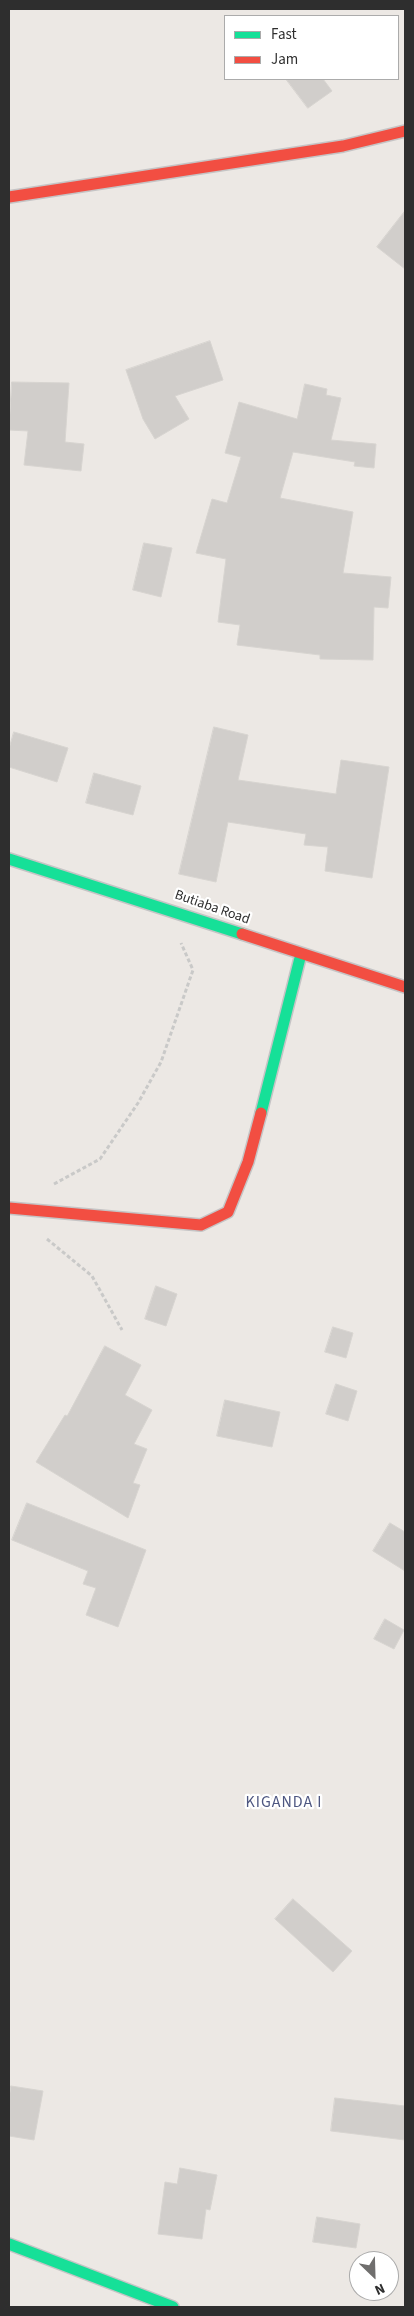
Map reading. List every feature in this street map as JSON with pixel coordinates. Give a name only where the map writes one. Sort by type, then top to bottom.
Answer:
[{"type":"street","points":[[9,196],[343,146],[405,131]]},
{"type":"street","name":"Butiaba Road","points":[[9,859],[166,908],[405,987]]},
{"type":"street","points":[[9,1208],[201,1225],[228,1212],[248,1162],[301,954]]},
{"type":"street","points":[[9,2244],[173,2307]]},
{"type":"path","points":[[51,1186],[100,1159],[138,1103],[161,1062],[193,970],[166,908]]},
{"type":"path","points":[[39,1233],[92,1276],[122,1330]]},
{"type":"building","points":[[287,80],[324,80],[332,91],[308,108]]},
{"type":"building","points":[[405,211],[405,269],[377,247]]},
{"type":"building","points":[[210,341],[223,380],[175,396],[189,419],[155,439],[143,419],[126,370]]},
{"type":"building","points":[[12,382],[69,383],[65,442],[84,444],[81,471],[24,465],[28,431],[9,430]]},
{"type":"building","points":[[305,384],[327,389],[326,395],[341,398],[331,440],[376,444],[374,468],[354,466],[355,462],[293,452],[280,498],[353,512],[343,573],[391,577],[388,608],[374,607],[373,660],[320,659],[320,655],[237,645],[240,625],[218,622],[226,559],[196,553],[212,499],[227,503],[241,457],[225,453],[239,402],[297,419]]},
{"type":"building","points":[[144,543],[172,548],[161,597],[133,590]]},
{"type":"building","points":[[214,727],[248,735],[238,780],[336,794],[341,760],[389,767],[372,878],[325,871],[328,847],[304,845],[306,834],[228,822],[216,882],[179,874]]},
{"type":"building","points":[[14,732],[68,748],[57,782],[9,767],[9,749]]},
{"type":"building","points":[[94,773],[141,786],[133,815],[86,803]]},
{"type":"building","points":[[156,1286],[177,1294],[166,1326],[145,1319]]},
{"type":"building","points":[[333,1327],[353,1333],[346,1358],[325,1352]]},
{"type":"building","points":[[105,1346],[141,1365],[125,1395],[152,1410],[134,1444],[147,1449],[133,1483],[140,1485],[128,1518],[36,1462],[65,1415],[67,1416]]},
{"type":"building","points":[[336,1384],[357,1391],[348,1421],[326,1414]]},
{"type":"building","points":[[225,1400],[280,1412],[272,1447],[217,1436]]},
{"type":"building","points":[[27,1503],[146,1550],[118,1627],[86,1615],[96,1588],[83,1584],[88,1571],[12,1540]]},
{"type":"building","points":[[390,1523],[405,1532],[405,1571],[373,1551]]},
{"type":"building","points":[[385,1619],[404,1630],[394,1649],[374,1639]]},
{"type":"building","points":[[293,1899],[352,1951],[333,1972],[275,1919]]},
{"type":"building","points":[[11,2086],[43,2091],[34,2140],[9,2136]]},
{"type":"building","points":[[335,2098],[405,2106],[405,2140],[331,2131]]},
{"type":"building","points":[[180,2168],[217,2175],[210,2210],[206,2209],[202,2239],[158,2234],[165,2182],[177,2184]]},
{"type":"building","points":[[317,2217],[360,2224],[356,2248],[313,2242]]},
{"type":"traffic: fast","points":[[9,859],[242,934]]},
{"type":"traffic: fast","points":[[261,1113],[301,954]]},
{"type":"traffic: fast","points":[[9,2244],[173,2307]]},
{"type":"traffic: jam","points":[[9,197],[343,146],[405,131]]},
{"type":"traffic: jam","points":[[242,934],[405,987]]},
{"type":"traffic: jam","points":[[9,1208],[201,1225],[228,1212],[248,1162],[261,1113]]},
{"type":"district","name":"KIGANDA I","points":[[284,1803]]}]
